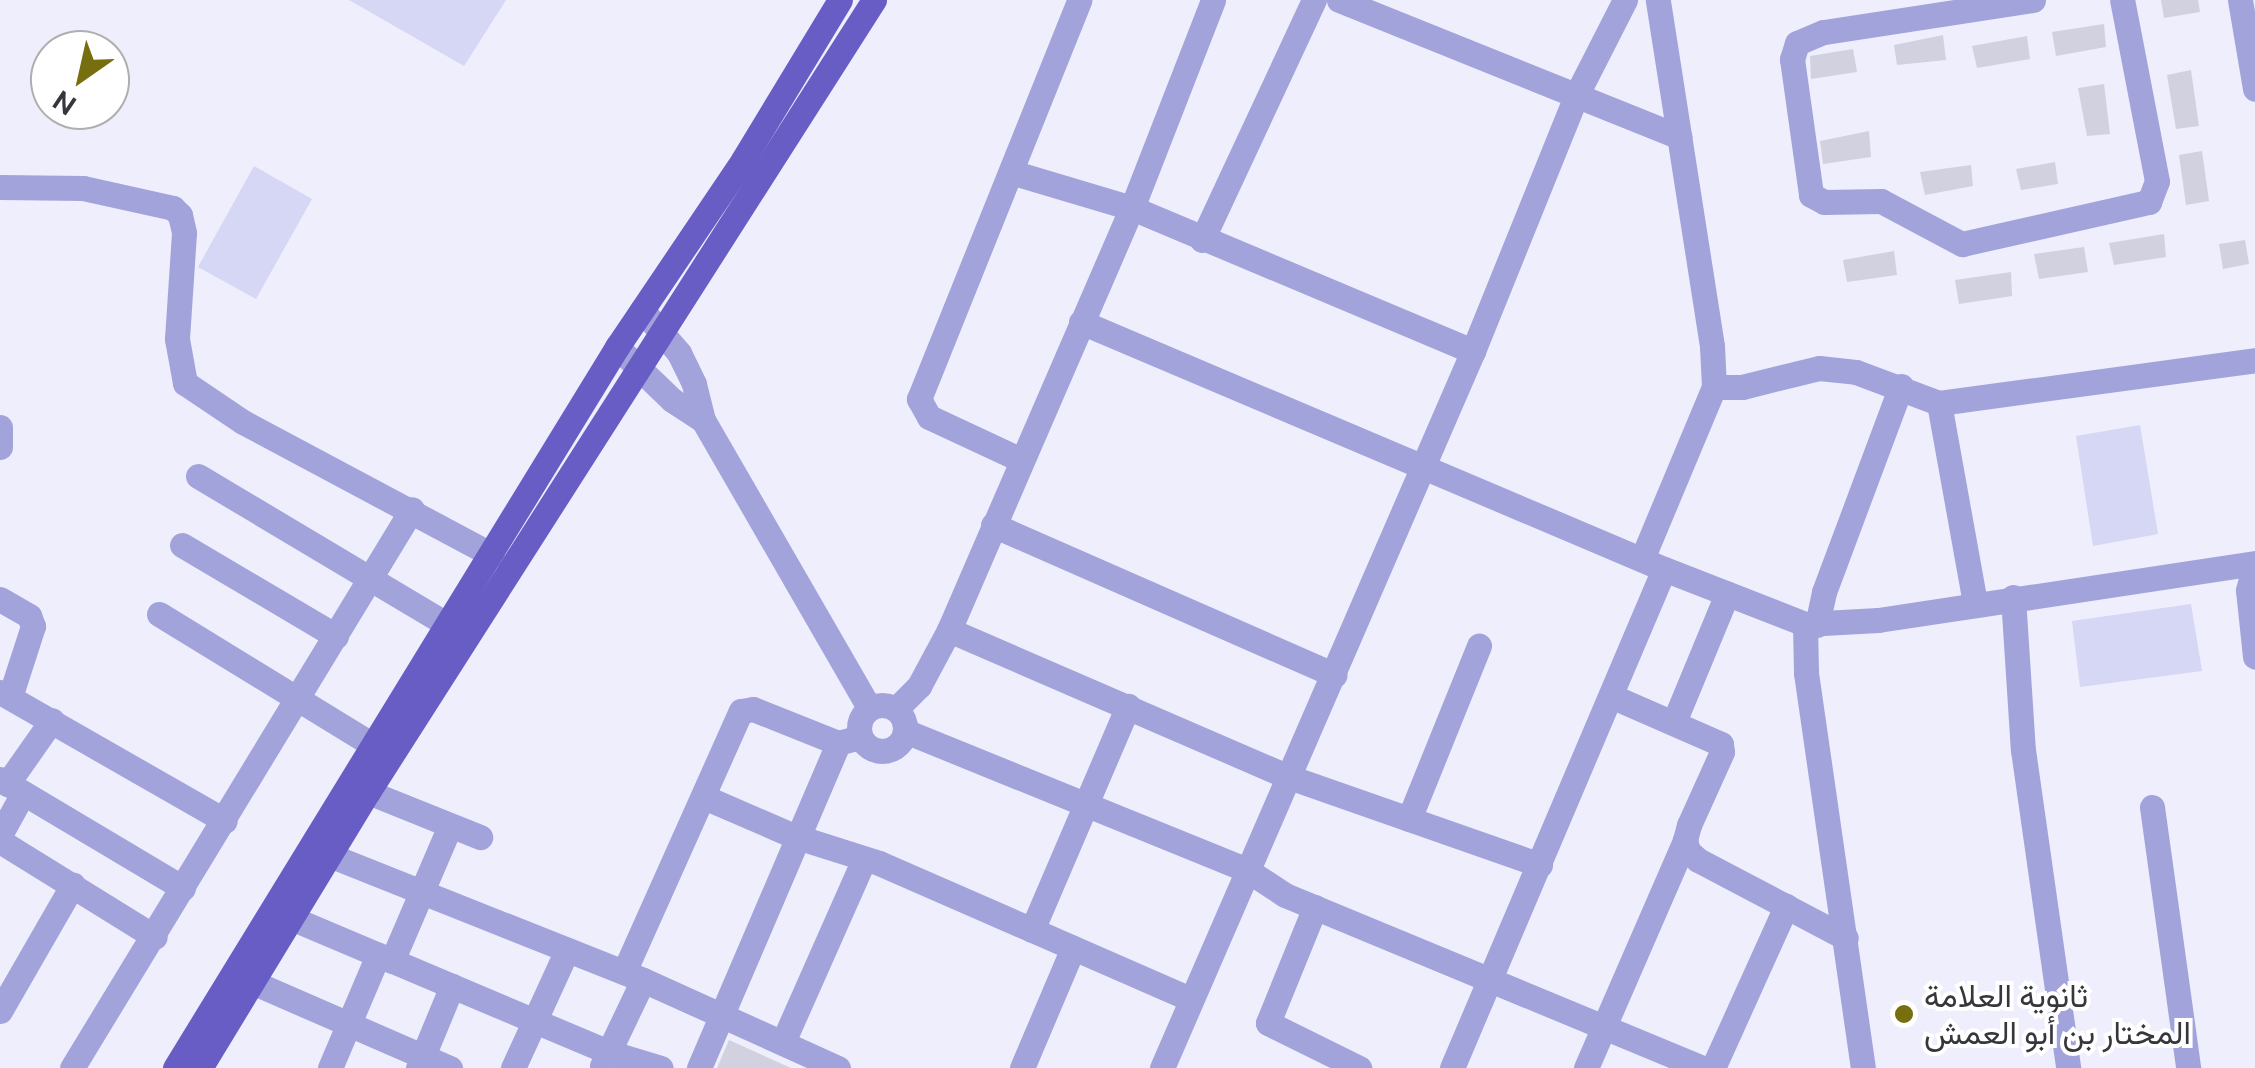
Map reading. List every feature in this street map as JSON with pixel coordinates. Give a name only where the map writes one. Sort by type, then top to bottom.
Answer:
[{"type":"main road","points":[[175,1068],[617,347],[744,160],[840,0]]},
{"type":"main road","points":[[200,1068],[368,792],[642,370],[874,0]]},
{"type":"street","points":[[1020,459],[929,417],[919,399],[1079,0]]},
{"type":"street","points":[[605,1060],[634,976],[737,716],[748,708],[879,752],[901,742],[901,720],[949,630],[1132,208],[1213,0]]},
{"type":"street","points":[[1202,240],[1314,0]]},
{"type":"street","points":[[1339,0],[1679,137]]},
{"type":"street","points":[[1162,1068],[1473,351],[1576,96],[1625,0]]},
{"type":"street","points":[[1452,1068],[1611,696],[1714,387],[1712,346],[1658,0]]},
{"type":"street","points":[[2033,0],[1824,32],[1797,43],[1792,59],[1810,194],[1824,202],[1880,201],[1962,244],[2149,202],[2157,182],[2122,0]]},
{"type":"street","points":[[2240,0],[2255,89]]},
{"type":"street","points":[[1011,172],[1132,208],[1473,351]]},
{"type":"street","points":[[0,187],[83,188],[173,208],[180,215],[184,233],[178,339],[184,383],[244,422],[492,555]]},
{"type":"street","points":[[642,310],[664,334],[694,384],[703,420],[869,708]]},
{"type":"street","points":[[1081,322],[1420,468],[1727,594],[1811,624],[1878,620],[2255,564],[2248,590],[2255,657]]},
{"type":"street","points":[[617,347],[672,400],[703,420]]},
{"type":"street","points":[[1714,387],[1754,384],[1819,368],[1902,386],[1940,404],[2255,360]]},
{"type":"street","points":[[1863,1068],[1806,673],[1811,624],[1902,386]]},
{"type":"street","points":[[1940,404],[1975,603]]},
{"type":"street","points":[[0,427],[0,447]]},
{"type":"street","points":[[198,476],[446,624]]},
{"type":"street","points":[[72,1068],[299,701],[412,509]]},
{"type":"street","points":[[993,525],[1334,675]]},
{"type":"street","points":[[182,545],[336,636]]},
{"type":"street","points":[[1674,722],[1727,594]]},
{"type":"street","points":[[2013,597],[2024,750],[2068,1068]]},
{"type":"street","points":[[0,599],[29,616],[34,626],[5,694],[225,822]]},
{"type":"street","points":[[160,614],[372,745]]},
{"type":"street","points":[[949,630],[1289,776],[1540,865]]},
{"type":"street","points":[[1409,819],[1480,646]]},
{"type":"street","points":[[1586,1068],[1722,752],[1721,744],[1711,737],[1611,696]]},
{"type":"street","points":[[699,1068],[794,836],[869,708],[888,705],[901,720],[1085,807],[1247,870],[1285,895],[1703,1068]]},
{"type":"street","points":[[1032,930],[1128,706]]},
{"type":"street","points":[[52,720],[10,786],[0,838],[155,936]]},
{"type":"street","points":[[10,786],[183,888]]},
{"type":"street","points":[[368,792],[480,837]]},
{"type":"street","points":[[704,797],[794,836],[864,859],[1192,999]]},
{"type":"street","points":[[2152,807],[2188,1068]]},
{"type":"street","points":[[330,1068],[348,1024],[421,894],[450,828]]},
{"type":"street","points":[[1685,840],[1698,860],[1846,938]]},
{"type":"street","points":[[330,855],[634,976],[783,1042],[827,1066]]},
{"type":"street","points":[[783,1042],[864,859]]},
{"type":"street","points":[[0,1010],[73,884]]},
{"type":"street","points":[[1713,1068],[1786,906]]},
{"type":"street","points":[[1315,907],[1268,1023],[1279,1032],[1359,1068]]},
{"type":"street","points":[[291,918],[534,1021],[605,1060],[660,1068]]},
{"type":"street","points":[[1022,1068],[1073,948]]},
{"type":"street","points":[[514,1068],[567,950]]},
{"type":"street","points":[[252,982],[348,1024],[421,1062],[450,1068]]},
{"type":"street","points":[[421,1062],[452,986]]},
{"type":"shaded area","points":[[349,0],[506,0],[464,66]]},
{"type":"shaded area","points":[[254,166],[312,199],[256,299],[198,267]]},
{"type":"shaded area","points":[[2140,425],[2158,534],[2093,546],[2076,436]]},
{"type":"shaded area","points":[[2191,604],[2202,671],[2080,687],[2072,621]]},
{"type":"building","points":[[2161,0],[2198,0],[2200,12],[2164,18]]},
{"type":"building","points":[[2104,24],[2106,47],[2056,56],[2052,32]]},
{"type":"building","points":[[1943,35],[1946,60],[1897,65],[1894,45]]},
{"type":"building","points":[[2027,36],[2030,59],[1977,68],[1972,46]]},
{"type":"building","points":[[1853,49],[1857,72],[1811,79],[1810,56]]},
{"type":"building","points":[[2191,70],[2199,126],[2176,129],[2167,75]]},
{"type":"building","points":[[2104,84],[2110,134],[2087,136],[2078,88]]},
{"type":"building","points":[[1869,131],[1871,157],[1823,164],[1820,141]]},
{"type":"building","points":[[2202,151],[2209,201],[2186,205],[2179,155]]},
{"type":"building","points":[[2055,162],[2058,184],[2021,190],[2016,169]]},
{"type":"building","points":[[1971,165],[1973,186],[1925,195],[1920,172]]},
{"type":"building","points":[[2164,234],[2166,257],[2114,265],[2109,243]]},
{"type":"building","points":[[2245,240],[2249,264],[2223,269],[2219,244]]},
{"type":"building","points":[[2084,247],[2088,272],[2039,279],[2034,254]]},
{"type":"building","points":[[1894,251],[1897,275],[1847,282],[1843,260]]},
{"type":"building","points":[[2011,272],[2012,296],[1959,304],[1955,280]]},
{"type":"building","points":[[729,1040],[791,1068],[717,1068]]},
{"type":"place","name":"ثانوية العلامة المختار بن أبو العمش","points":[[1904,1014]]}]
